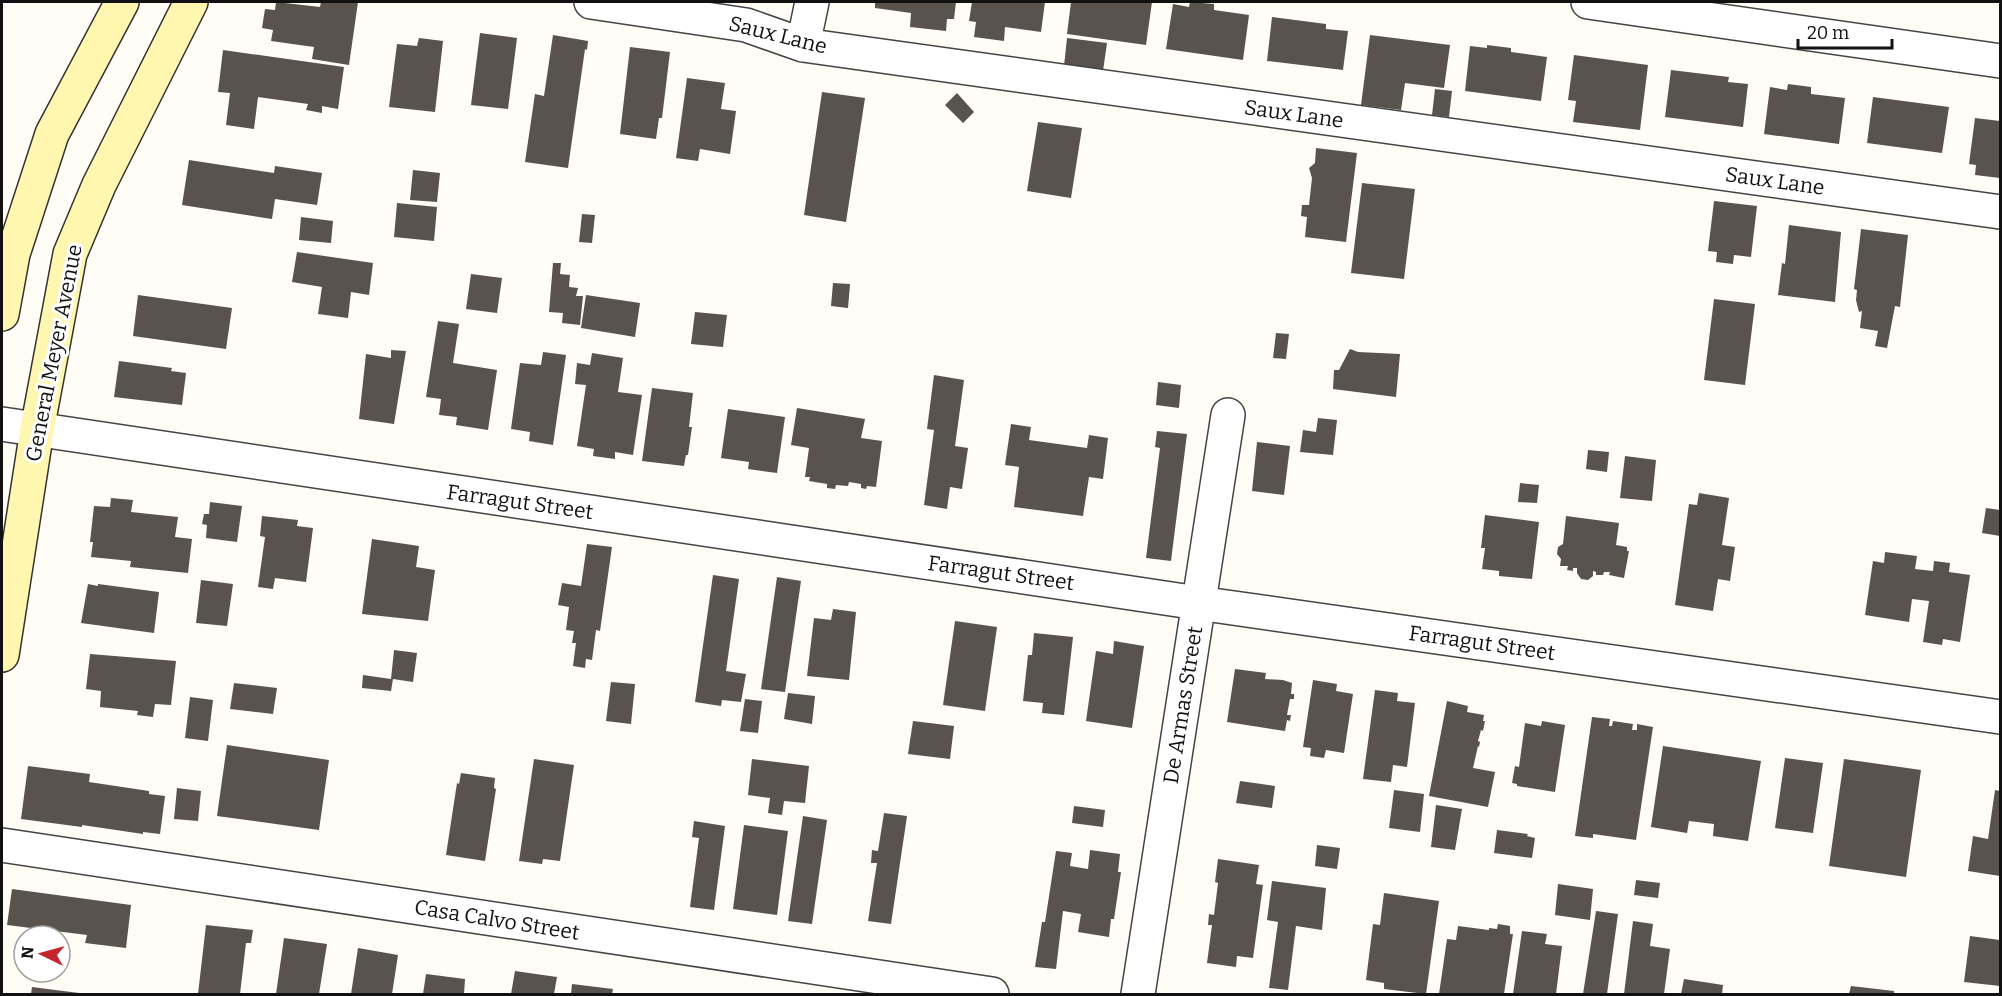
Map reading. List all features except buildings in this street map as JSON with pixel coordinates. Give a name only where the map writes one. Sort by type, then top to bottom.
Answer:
[{"type":"main road","points":[[2,314],[7,253],[52,134],[123,2]]},
{"type":"main road","name":"General Meyer Avenue","points":[[2,655],[37,430],[70,254],[99,185],[191,2]]},
{"type":"street","name":"Saux Lane","points":[[591,2],[746,25],[803,45],[2001,212]]},
{"type":"street","points":[[803,45],[812,2]]},
{"type":"street","points":[[1588,2],[2001,61]]},
{"type":"street","name":"De Armas Street","points":[[1138,994],[1228,415]]},
{"type":"street","name":"Farragut Street","points":[[2,424],[1198,603],[2001,717]]},
{"type":"street","name":"Casa Calvo Street","points":[[2,845],[992,994]]}]
